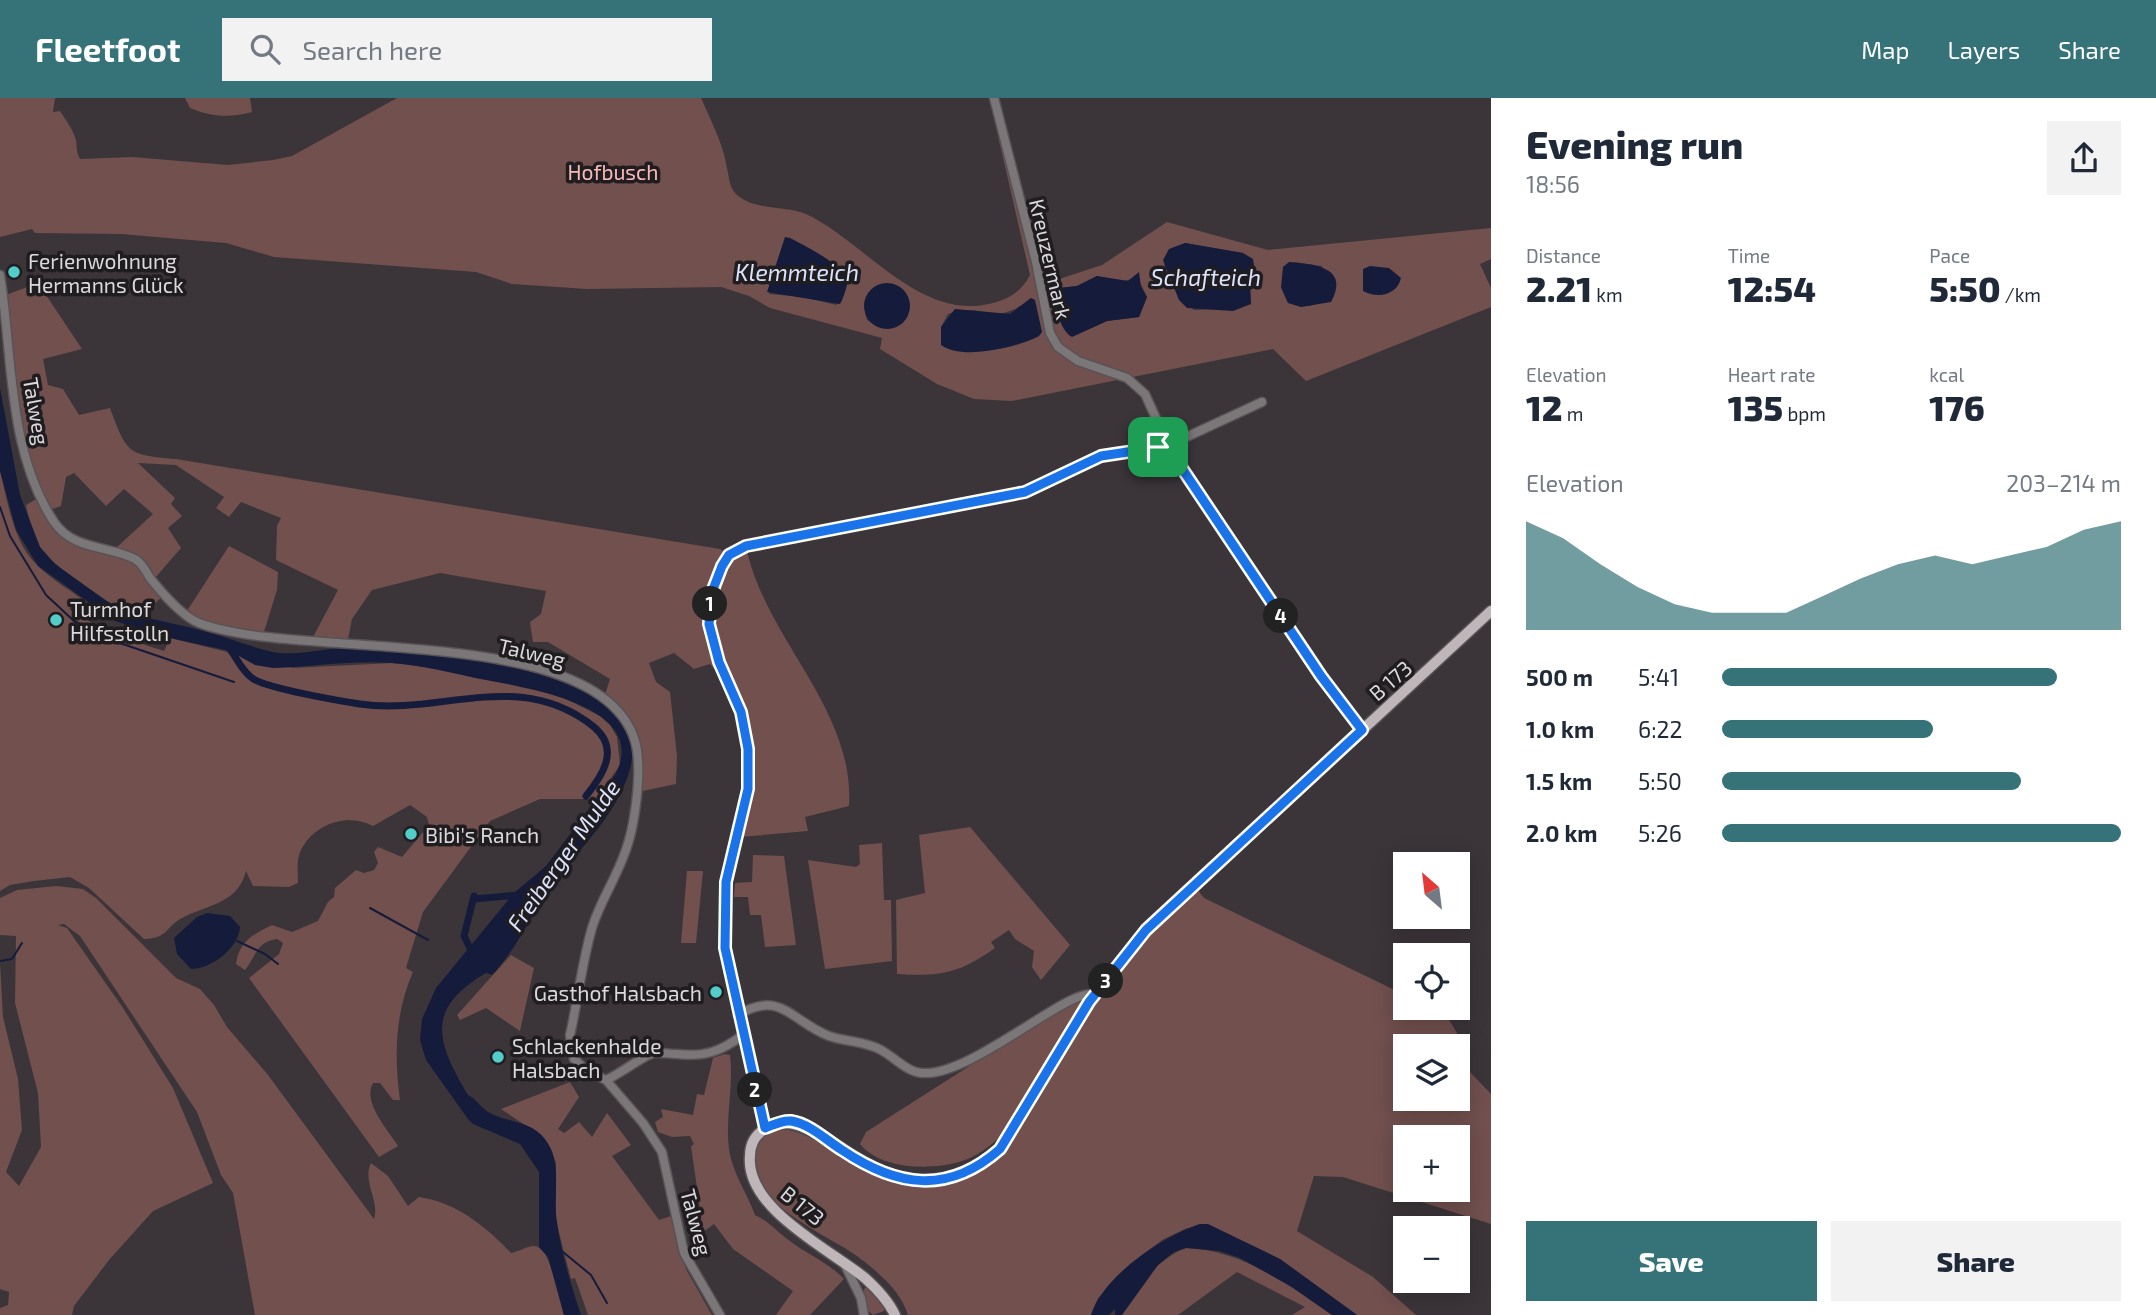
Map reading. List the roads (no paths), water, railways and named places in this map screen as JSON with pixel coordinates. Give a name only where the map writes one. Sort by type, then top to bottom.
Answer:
[{"type":"main road","name":"B 173","points":[[891,1314],[868,1280],[774,1210],[751,1177],[750,1149],[755,1138],[765,1128],[782,1121],[800,1125],[872,1168],[905,1179],[935,1182],[961,1176],[982,1165],[1000,1149],[1094,995],[1146,930],[1449,653],[1491,611]]},
{"type":"street","name":"Kreuzermark","points":[[994,98],[1036,262],[1050,333],[1058,347],[1079,360],[1127,378],[1145,394],[1167,446],[1321,676],[1362,730]]},
{"type":"street","name":"Talweg","points":[[0,275],[9,332],[16,417],[38,493],[65,535],[78,542],[139,562],[153,581],[198,622],[263,635],[436,651],[541,668],[582,683],[619,714],[635,741],[638,770],[634,809],[625,855],[592,927],[570,1035],[574,1059],[589,1073],[606,1080],[643,1123],[662,1152],[684,1253],[720,1315]]},
{"type":"street","points":[[765,1128],[725,948],[726,882],[748,789],[748,749],[741,712],[719,662],[709,624],[712,592],[726,558],[746,546],[1025,492],[1101,456],[1167,446],[1262,402]]},
{"type":"street","points":[[738,1015],[760,1006],[786,1008],[828,1035],[877,1048],[910,1069],[926,1073],[979,1056],[1064,1003],[1084,993],[1094,995]]},
{"type":"street","points":[[606,1080],[656,1052],[708,1056],[722,1051],[743,1035]]},
{"type":"street","points":[[843,1261],[861,1298],[864,1315]]},
{"type":"water","name":"Klemmteich","points":[[785,237],[819,254],[844,272],[847,283],[840,304],[767,292]]},
{"type":"water","name":"Schafteich","points":[[1185,243],[1243,253],[1253,259],[1255,272],[1250,279],[1251,304],[1233,311],[1187,308],[1179,300],[1163,260],[1169,249]]},
{"type":"water","points":[[1289,262],[1318,266],[1333,274],[1336,290],[1331,302],[1301,307],[1288,303],[1281,287],[1283,267]]},
{"type":"water","points":[[1370,266],[1389,268],[1401,278],[1399,284],[1391,292],[1381,295],[1363,291],[1363,269]]},
{"type":"water","points":[[1139,272],[1141,287],[1147,297],[1139,317],[1107,321],[1072,337],[1067,333],[1058,315],[1059,288],[1077,286],[1097,276],[1128,281]]},
{"type":"water","points":[[887,283],[903,290],[910,306],[903,322],[887,329],[871,322],[864,306],[871,290]]},
{"type":"water","points":[[1031,298],[1035,300],[1042,332],[1039,336],[990,351],[962,352],[941,345],[941,327],[955,309],[1010,314]]},
{"type":"water","name":"Freiberger Mulde","points":[[0,388],[20,495],[40,547],[55,564],[108,602],[130,614],[198,629],[279,653],[344,648],[384,649],[475,659],[525,670],[571,686],[608,707],[629,735],[630,769],[607,816],[546,894],[501,965],[492,975],[486,973],[466,986],[445,1013],[442,1027],[449,1058],[468,1095],[489,1112],[532,1128],[550,1147],[556,1168],[559,1233],[581,1315],[564,1315],[548,1257],[539,1247],[539,1172],[520,1144],[473,1124],[468,1119],[426,1060],[420,1040],[422,1019],[436,988],[514,893],[546,866],[615,775],[622,751],[616,732],[601,717],[579,705],[528,689],[391,663],[273,668],[255,665],[230,651],[170,638],[115,621],[38,566],[16,530],[0,471]]},
{"type":"water","points":[[207,913],[230,916],[240,927],[238,935],[223,956],[207,965],[191,969],[177,954],[174,938],[197,917]]},
{"type":"water","points":[[1200,1224],[1208,1224],[1280,1259],[1357,1315],[1332,1315],[1292,1287],[1240,1258],[1219,1251],[1186,1248],[1174,1252],[1158,1265],[1122,1315],[1115,1315],[1115,1309],[1109,1315],[1091,1315],[1108,1286],[1136,1259],[1169,1238]]},
{"type":"waterway","points":[[0,507],[10,536],[46,595],[74,621],[111,640],[234,682]]},
{"type":"waterway","name":"Freiberger Mulde","points":[[229,648],[245,671],[260,682],[337,700],[390,706],[508,697],[537,700],[566,709],[594,727],[606,744],[603,771],[586,796]]},
{"type":"waterway","name":"Freiberger Mulde","points":[[474,899],[518,895]]},
{"type":"waterway","points":[[473,954],[464,936],[474,896]]},
{"type":"waterway","points":[[370,908],[428,940]]},
{"type":"waterway","points":[[237,941],[265,954],[278,964]]},
{"type":"waterway","points":[[0,961],[12,959],[22,943]]},
{"type":"waterway","points":[[563,1252],[591,1275],[607,1303]]},
{"type":"place","name":"Ferienwohnung Hermanns Glück","points":[[14,272]]},
{"type":"place","name":"Turmhof Hilfsstolln","points":[[56,620]]},
{"type":"place","name":"Bibi's Ranch","points":[[411,834]]},
{"type":"place","name":"Gasthof Halsbach","points":[[716,992]]},
{"type":"place","name":"Schlackenhalde Halsbach","points":[[498,1057]]},
{"type":"park label","name":"Hofbusch","points":[[613,171]]}]
